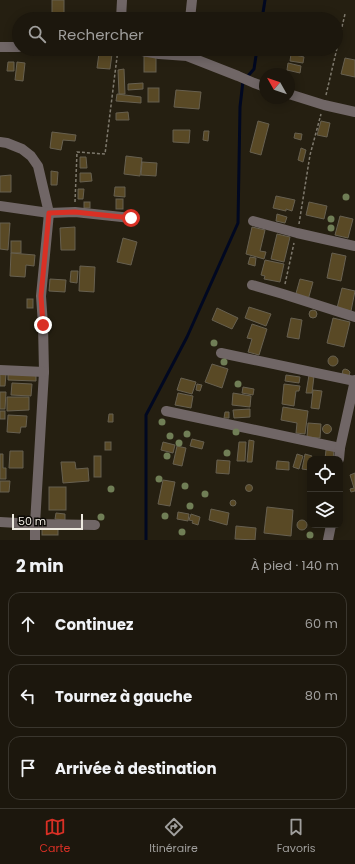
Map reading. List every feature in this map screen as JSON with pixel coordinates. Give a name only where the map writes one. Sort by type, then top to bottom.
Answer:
[{"type":"street","points":[[121,12],[122,0]]},
{"type":"street","points":[[191,12],[192,0]]},
{"type":"street","points":[[0,47],[12,47]]},
{"type":"street","points":[[196,56],[259,85]]},
{"type":"street","points":[[295,96],[324,105],[355,112]]},
{"type":"street","points":[[0,142],[22,149],[31,156],[38,166],[49,213],[41,296],[44,372],[35,540]]},
{"type":"street","points":[[0,206],[49,213],[75,212],[131,218]]},
{"type":"street","points":[[253,221],[355,246]]},
{"type":"street","points":[[252,285],[355,318]]},
{"type":"street","points":[[221,353],[355,380],[339,456]]},
{"type":"street","points":[[0,370],[44,372]]},
{"type":"street","points":[[166,411],[340,448]]},
{"type":"street","points":[[0,522],[95,525]]},
{"type":"street","points":[[328,540],[330,528]]},
{"type":"path","points":[[343,26],[346,14]]},
{"type":"path","points":[[75,212],[77,152],[105,154],[117,56]]},
{"type":"path","points":[[283,294],[297,233],[310,155],[336,56]]},
{"type":"building","points":[[52,0],[64,0],[64,12],[52,12]]},
{"type":"building","points":[[99,56],[112,56],[110,69],[97,68]]},
{"type":"building","points":[[144,56],[156,56],[156,72],[144,72]]},
{"type":"building","points":[[291,56],[304,57],[303,63],[290,61]]},
{"type":"building","points":[[345,58],[355,60],[355,77],[341,74]]},
{"type":"building","points":[[8,62],[14,62],[14,71],[7,71]]},
{"type":"building","points":[[17,62],[25,63],[23,81],[15,80]]},
{"type":"building","points":[[288,63],[301,66],[300,73],[295,72],[295,68],[287,68]]},
{"type":"building","points":[[124,69],[125,94],[119,94],[118,70]]},
{"type":"building","points":[[143,83],[143,89],[128,90],[128,84]]},
{"type":"building","points":[[148,88],[159,88],[159,102],[148,102]]},
{"type":"building","points":[[176,90],[201,92],[199,109],[174,107]]},
{"type":"building","points":[[117,94],[141,97],[141,103],[116,101]]},
{"type":"building","points":[[128,112],[129,120],[116,120],[116,113]]},
{"type":"building","points":[[258,121],[269,124],[261,155],[250,152]]},
{"type":"building","points":[[321,121],[330,123],[327,137],[317,135]]},
{"type":"building","points":[[173,130],[190,130],[189,143],[173,142]]},
{"type":"building","points":[[204,131],[209,131],[208,141],[203,140]]},
{"type":"building","points":[[52,132],[76,135],[75,141],[63,140],[61,150],[50,148]]},
{"type":"building","points":[[295,133],[302,134],[301,140],[294,138]]},
{"type":"building","points":[[301,148],[306,150],[303,162],[298,160]]},
{"type":"building","points":[[126,156],[142,158],[140,176],[124,174]]},
{"type":"building","points":[[80,157],[86,157],[87,168],[80,168]]},
{"type":"building","points":[[142,162],[157,163],[156,176],[141,175]]},
{"type":"building","points":[[51,171],[58,172],[57,185],[51,185]]},
{"type":"building","points":[[80,173],[91,173],[92,181],[80,182]]},
{"type":"building","points":[[11,175],[11,192],[0,192],[0,176]]},
{"type":"building","points":[[115,187],[125,187],[125,197],[114,196]]},
{"type":"building","points":[[78,189],[84,189],[83,199],[78,199]]},
{"type":"building","points":[[276,196],[295,200],[292,211],[273,208]]},
{"type":"building","points":[[116,199],[123,199],[123,209],[116,209]]},
{"type":"building","points":[[84,202],[90,202],[90,208],[84,208]]},
{"type":"building","points":[[309,202],[327,206],[324,219],[306,215]]},
{"type":"building","points":[[277,214],[287,217],[285,223],[276,221]]},
{"type":"building","points":[[340,216],[353,219],[348,238],[335,235]]},
{"type":"building","points":[[0,223],[10,223],[8,250],[0,249]]},
{"type":"building","points":[[75,227],[75,250],[61,250],[60,228]]},
{"type":"building","points":[[252,227],[265,230],[260,251],[266,252],[264,259],[246,254]]},
{"type":"building","points":[[277,234],[290,237],[284,262],[271,259]]},
{"type":"building","points":[[123,238],[137,242],[131,265],[117,262]]},
{"type":"building","points":[[11,241],[21,241],[21,253],[11,253]]},
{"type":"building","points":[[11,253],[35,255],[34,266],[26,265],[25,277],[10,276]]},
{"type":"building","points":[[332,253],[346,256],[341,281],[327,278]]},
{"type":"building","points":[[250,257],[256,258],[255,266],[248,264]]},
{"type":"building","points":[[265,260],[284,264],[280,282],[264,279],[265,276],[261,275]]},
{"type":"building","points":[[80,266],[95,267],[94,292],[79,291]]},
{"type":"building","points":[[71,271],[78,271],[77,283],[70,282]]},
{"type":"building","points":[[50,279],[66,280],[65,292],[49,291]]},
{"type":"building","points":[[300,279],[313,282],[308,300],[295,297]]},
{"type":"building","points":[[342,288],[355,291],[351,311],[337,308]]},
{"type":"building","points":[[27,299],[33,299],[33,308],[27,308]]},
{"type":"building","points":[[249,307],[271,314],[266,326],[245,318]]},
{"type":"building","points":[[217,308],[238,318],[232,329],[212,320]]},
{"type":"building","points":[[311,310],[315,310],[317,314],[315,318],[311,318],[309,316],[309,312]]},
{"type":"building","points":[[291,318],[302,320],[299,339],[287,337]]},
{"type":"building","points":[[333,318],[350,322],[344,347],[327,343]]},
{"type":"building","points":[[252,324],[267,329],[259,355],[248,352],[252,339],[247,338]]},
{"type":"building","points":[[333,356],[338,361],[333,366],[328,361]]},
{"type":"building","points":[[212,364],[228,369],[222,388],[205,382]]},
{"type":"building","points":[[345,369],[350,372],[349,376],[342,374],[343,370]]},
{"type":"building","points":[[8,371],[36,373],[36,381],[8,380]]},
{"type":"building","points":[[0,373],[6,374],[5,386],[0,386]]},
{"type":"building","points":[[286,375],[300,377],[299,383],[285,381]]},
{"type":"building","points":[[309,375],[314,376],[312,393],[306,393]]},
{"type":"building","points":[[181,378],[196,382],[192,394],[177,390]]},
{"type":"building","points":[[12,383],[32,384],[31,396],[11,395]]},
{"type":"building","points":[[197,384],[202,385],[200,391],[196,390]]},
{"type":"building","points":[[284,384],[300,386],[299,391],[296,391],[294,406],[282,404]]},
{"type":"building","points":[[243,387],[254,389],[253,395],[242,393]]},
{"type":"building","points":[[313,390],[322,391],[319,409],[311,408]]},
{"type":"building","points":[[0,392],[6,392],[5,409],[0,409]]},
{"type":"building","points":[[178,393],[193,396],[191,408],[175,405]]},
{"type":"building","points":[[233,393],[251,396],[250,407],[232,405]]},
{"type":"building","points":[[7,397],[29,397],[29,410],[7,411]]},
{"type":"building","points":[[283,407],[308,411],[305,434],[296,433],[297,423],[281,420]]},
{"type":"building","points":[[250,409],[250,417],[234,418],[233,410]]},
{"type":"building","points":[[0,411],[5,411],[5,419],[0,419]]},
{"type":"building","points":[[225,412],[229,412],[229,418],[224,418]]},
{"type":"building","points":[[109,414],[113,414],[113,422],[108,422]]},
{"type":"building","points":[[8,415],[27,416],[26,427],[21,427],[20,433],[7,432]]},
{"type":"building","points":[[308,423],[321,424],[320,438],[307,437]]},
{"type":"building","points":[[327,424],[332,429],[327,434],[322,429]]},
{"type":"building","points":[[192,439],[204,442],[202,449],[190,446]]},
{"type":"building","points":[[249,440],[254,441],[252,462],[247,462]]},
{"type":"building","points":[[105,442],[111,442],[111,450],[105,450]]},
{"type":"building","points":[[163,442],[175,445],[173,453],[161,450]]},
{"type":"building","points":[[239,442],[246,442],[245,461],[237,461]]},
{"type":"building","points":[[177,446],[186,448],[182,466],[173,464]]},
{"type":"building","points":[[326,450],[334,450],[333,456],[325,456]]},
{"type":"building","points":[[10,451],[23,451],[23,468],[9,468]]},
{"type":"building","points":[[0,454],[3,454],[3,468],[6,468],[6,479],[0,479]]},
{"type":"building","points":[[297,454],[303,456],[299,469],[293,467]]},
{"type":"building","points":[[305,454],[312,456],[307,456],[307,470],[302,469]]},
{"type":"building","points":[[94,456],[101,456],[101,477],[94,477]]},
{"type":"building","points":[[217,460],[230,461],[229,474],[216,473]]},
{"type":"building","points":[[277,461],[289,462],[289,470],[276,469]]},
{"type":"building","points":[[61,462],[75,462],[76,469],[88,468],[89,481],[63,483]]},
{"type":"building","points":[[355,473],[355,491],[351,492],[350,489],[354,488],[350,475]]},
{"type":"building","points":[[163,480],[175,482],[170,506],[158,504]]},
{"type":"building","points":[[0,481],[10,481],[9,492],[0,492]]},
{"type":"building","points":[[249,484],[252,485],[252,491],[249,492],[246,491],[245,488],[246,485]]},
{"type":"building","points":[[49,487],[66,487],[66,510],[49,510]]},
{"type":"building","points":[[233,500],[236,503],[233,506],[230,503]]},
{"type":"building","points":[[267,507],[293,510],[291,536],[264,533]]},
{"type":"building","points":[[211,509],[229,513],[227,525],[209,520]]},
{"type":"building","points":[[178,512],[189,514],[188,521],[177,519]]},
{"type":"building","points":[[56,513],[65,514],[65,520],[55,519]]},
{"type":"building","points":[[191,514],[200,517],[198,525],[189,520]]},
{"type":"building","points":[[304,520],[307,523],[306,529],[298,529],[298,521]]},
{"type":"building","points":[[236,526],[256,528],[255,540],[235,539]]},
{"type":"building","points":[[42,527],[58,527],[58,535],[42,535]]},
{"type":"waterway","points":[[263,12],[265,0]]},
{"type":"waterway","points":[[247,77],[254,69],[256,56]]},
{"type":"waterway","points":[[146,540],[146,415],[187,337],[238,223],[240,107],[243,81]]},
{"type":"route","points":[[43,325],[41,296],[49,213],[75,212],[131,218]]}]
